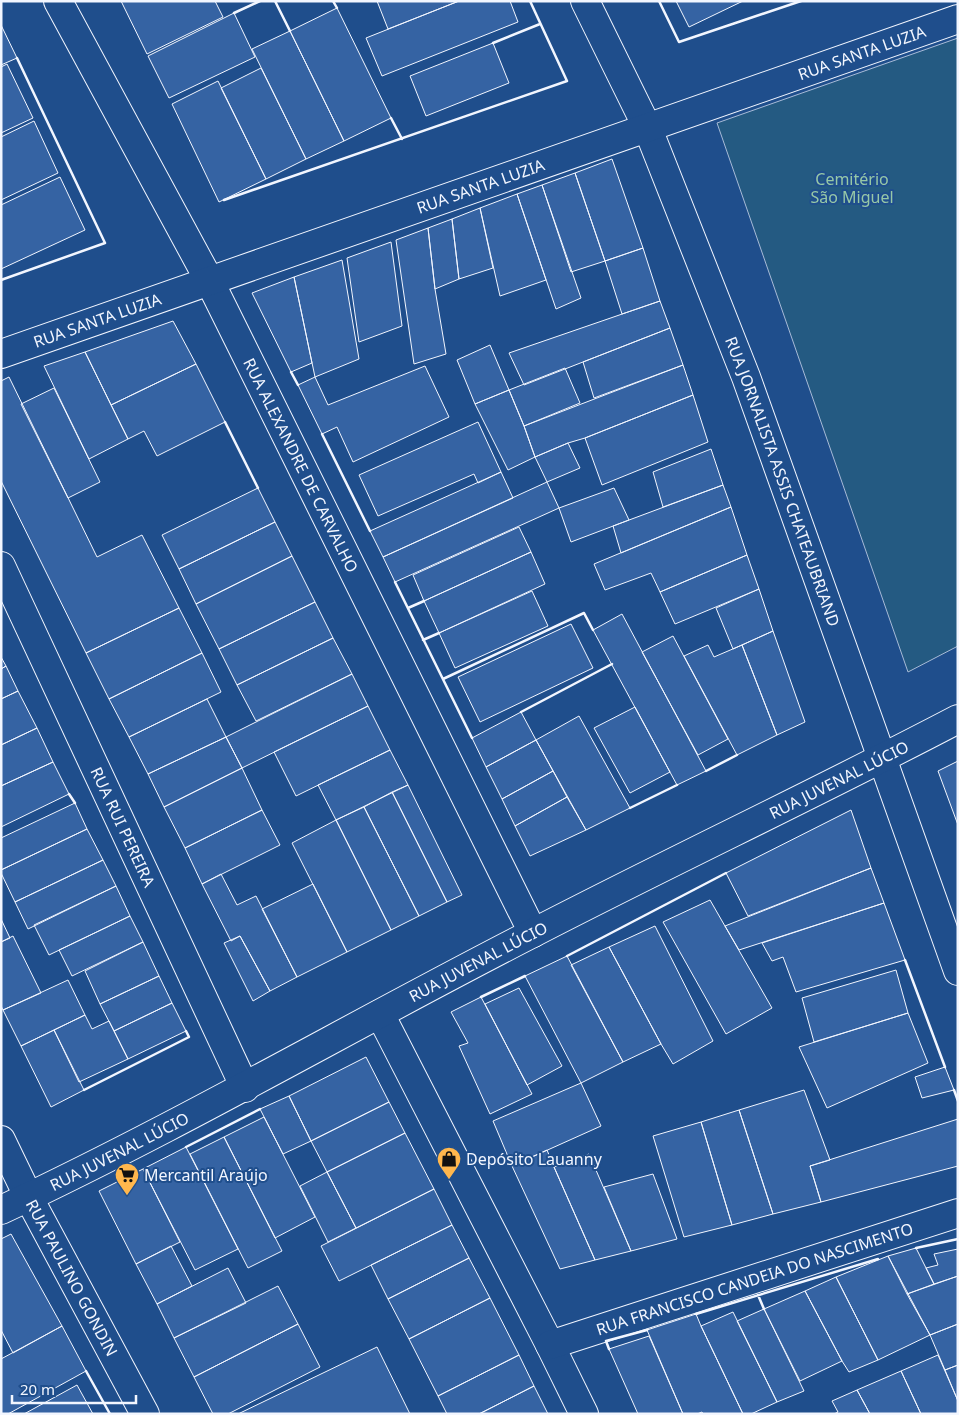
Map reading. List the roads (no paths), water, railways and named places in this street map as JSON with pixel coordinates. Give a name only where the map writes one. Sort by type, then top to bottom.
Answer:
[{"type":"street","name":"RUA ALEXANDRE DE CARVALHO","points":[[58,1],[209,280],[533,933]]},
{"type":"street","name":"RUA JORNALISTA ASSIS CHATEAUBRIAND","points":[[585,1],[648,128],[746,377],[958,971]]},
{"type":"street","name":"RUA SANTA LUZIA","points":[[1,354],[958,19]]},
{"type":"street","name":"RUA RUI PEREIRA","points":[[1,566],[245,1088]]},
{"type":"street","name":"RUA JUVENAL LÚCIO","points":[[1,1210],[29,1198],[245,1088],[533,933],[882,759],[958,719]]},
{"type":"street","points":[[380,1014],[584,1414]]},
{"type":"street","name":"RUA PAULINO GONDIN","points":[[1,1140],[29,1198],[145,1414]]},
{"type":"street","name":"RUA FRANCISCO CANDEIA DO NASCIMENTO","points":[[550,1345],[958,1212]]},
{"type":"place","name":"Depósito Lauanny","points":[[449,1180]]},
{"type":"place","name":"Mercantil Araújo","points":[[127,1196]]},
{"type":"park label","name":"Cemitério São Miguel","points":[[852,188]]}]
